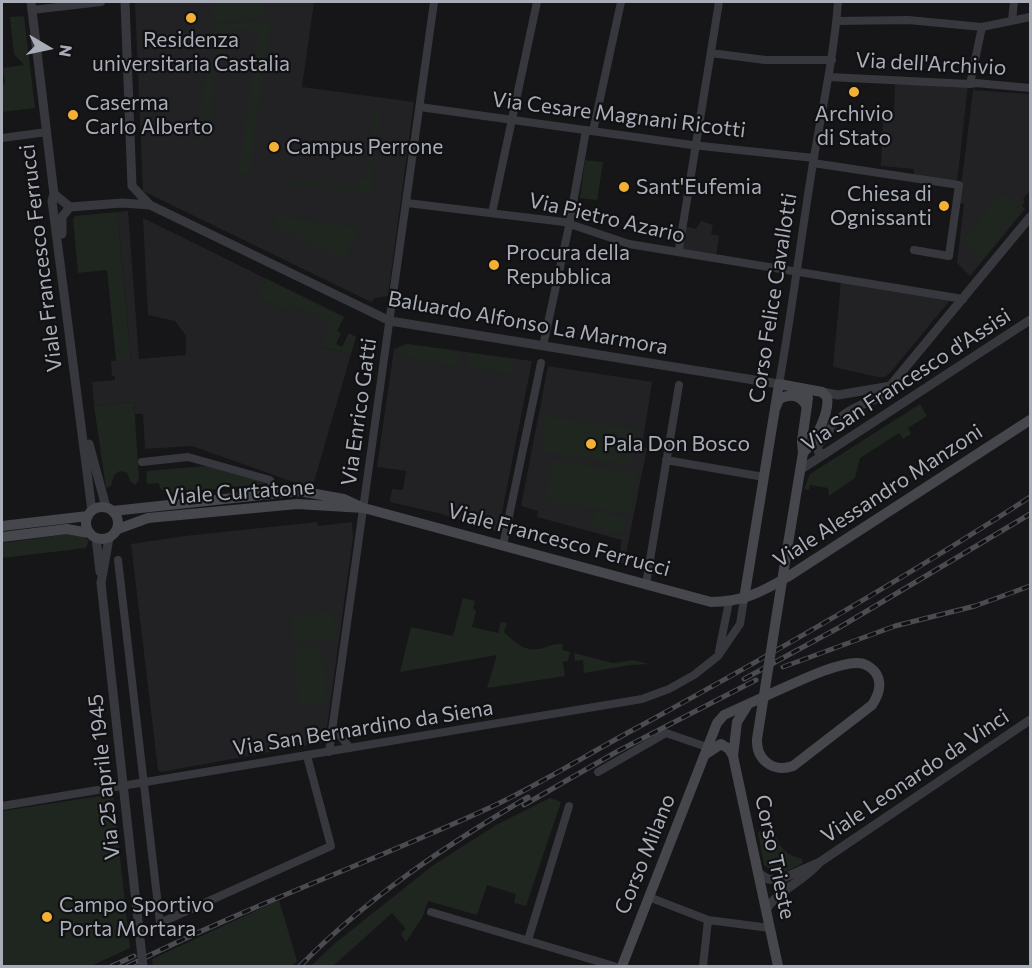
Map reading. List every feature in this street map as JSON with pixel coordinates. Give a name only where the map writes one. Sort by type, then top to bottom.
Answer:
[{"type":"main road","points":[[780,384],[819,391],[827,397],[827,410],[812,443],[803,453]]},
{"type":"main road","name":"Corso Felice Cavallotti","points":[[744,599],[780,384]]},
{"type":"main road","points":[[800,470],[807,403],[805,391],[801,388]]},
{"type":"main road","points":[[807,403],[819,391]]},
{"type":"main road","points":[[776,407],[780,399],[789,396],[799,397],[807,403]]},
{"type":"main road","name":"Viale Alessandro Manzoni","points":[[744,599],[789,576],[1030,420]]},
{"type":"main road","name":"Corso Milano","points":[[622,966],[717,723],[724,715],[747,706],[770,694],[841,666],[856,663],[865,664],[874,671],[879,680],[879,690],[872,705],[793,766],[779,768],[768,764],[757,749],[756,739],[786,556],[800,470]]},
{"type":"main road","name":"Viale Curtatone","points":[[110,509],[299,491],[344,499],[364,508]]},
{"type":"main road","name":"Viale Curtatone","points":[[118,529],[148,518],[297,504],[364,508]]},
{"type":"main road","points":[[2,526],[90,513],[99,507],[110,509],[118,519],[118,529],[109,538],[67,529],[2,537]]},
{"type":"main road","name":"Viale Francesco Ferrucci","points":[[364,508],[711,602],[744,599]]},
{"type":"main road","points":[[90,513],[86,524],[92,536]]},
{"type":"main road","name":"Corso Trieste","points":[[747,706],[737,722],[733,756],[778,966]]},
{"type":"main road","points":[[706,751],[721,744],[729,749],[733,756]]},
{"type":"street","points":[[31,6],[101,2]]},
{"type":"street","points":[[122,202],[132,186],[125,2]]},
{"type":"street","name":"Via Enrico Gatti","points":[[329,752],[434,2]]},
{"type":"street","points":[[492,213],[537,2]]},
{"type":"street","points":[[543,346],[589,130],[621,2]]},
{"type":"street","points":[[679,249],[719,2]]},
{"type":"street","name":"Corso Felice Cavallotti","points":[[780,384],[814,160],[832,60],[838,2]]},
{"type":"street","points":[[1012,20],[1014,2]]},
{"type":"street","name":"Viale Francesco Ferrucci","points":[[31,6],[90,513]]},
{"type":"street","points":[[837,21],[908,20],[982,27],[1030,17]]},
{"type":"street","points":[[970,84],[982,27]]},
{"type":"street","points":[[711,53],[765,60],[832,60]]},
{"type":"street","name":"Via dell'Archivio","points":[[829,77],[970,84],[976,82],[1030,88]]},
{"type":"street","name":"Via Cesare Magnani Ricotti","points":[[420,107],[814,160],[959,184],[949,256],[914,250]]},
{"type":"street","points":[[2,138],[47,132]]},
{"type":"street","name":"Baluardo Alfonso La Marmora","points":[[132,186],[150,205]]},
{"type":"street","points":[[54,194],[70,207]]},
{"type":"street","name":"Baluardo Alfonso La Marmora","points":[[70,207],[122,202],[150,205],[390,321],[780,384]]},
{"type":"street","name":"Via Pietro Azario","points":[[406,203],[569,224],[629,243],[963,299]]},
{"type":"street","name":"Viale Francesco Ferrucci","points":[[70,207],[62,217],[61,226],[89,446],[110,509]]},
{"type":"street","points":[[825,454],[819,453],[817,447],[835,421],[850,409],[881,397],[1030,217]]},
{"type":"street","name":"Via San Francesco d'Assisi","points":[[800,470],[1030,320]]},
{"type":"street","points":[[503,545],[542,363]]},
{"type":"street","points":[[646,584],[679,385]]},
{"type":"street","points":[[819,391],[838,395],[891,386]]},
{"type":"street","points":[[142,462],[188,457],[270,480],[276,493]]},
{"type":"street","points":[[666,460],[764,477]]},
{"type":"street","name":"Via 25 aprile 1945","points":[[92,536],[101,583],[143,966]]},
{"type":"street","name":"Via 25 aprile 1945","points":[[101,583],[109,538]]},
{"type":"street","points":[[118,560],[160,923],[331,846],[307,756]]},
{"type":"street","name":"Via San Bernardino da Siena","points":[[2,806],[642,699],[669,689],[694,675],[718,656],[740,624],[744,599]]},
{"type":"street","points":[[718,656],[729,602]]},
{"type":"street","name":"Viale Leonardo da Vinci","points":[[766,909],[773,900],[797,884],[820,862],[1030,720]]},
{"type":"street","points":[[333,726],[350,748]]},
{"type":"street","points":[[598,772],[666,733],[706,751]]},
{"type":"street","points":[[528,940],[569,806]]},
{"type":"street","name":"Viale Leonardo da Vinci","points":[[758,873],[768,879],[779,880],[820,862]]},
{"type":"street","points":[[649,897],[708,920],[770,928]]},
{"type":"street","points":[[431,912],[614,966]]},
{"type":"street","points":[[703,966],[708,920]]},
{"type":"shaded area","name":"Campus Perrone","points":[[135,2],[314,2],[302,87],[414,102],[388,296],[375,298],[371,302],[143,191]]},
{"type":"shaded area","points":[[211,2],[266,2],[264,17],[212,22]]},
{"type":"shaded area","points":[[24,16],[35,108],[2,112],[2,84],[5,83],[3,68],[24,65],[14,54],[10,17]]},
{"type":"shaded area","points":[[271,19],[249,175],[238,173],[258,32],[229,28],[225,54],[216,53],[213,26]]},
{"type":"shaded area","points":[[208,57],[212,57],[214,83],[211,124],[198,147],[196,143]]},
{"type":"shaded area","points":[[895,83],[968,85],[957,183],[914,176],[914,169],[881,166],[883,123],[866,120],[867,112],[894,113]]},
{"type":"shaded area","points":[[973,90],[1030,94],[1030,191],[1023,199],[1025,201],[1022,206],[1025,209],[970,276],[957,263],[964,204],[959,203]]},
{"type":"shaded area","points":[[371,112],[381,114],[379,128],[377,128],[370,194],[280,182],[282,172],[286,170],[285,179],[357,189],[359,180],[366,180],[375,116],[368,115]]},
{"type":"shaded area","points":[[585,160],[603,162],[597,200],[580,198]]},
{"type":"shaded area","points":[[1003,195],[1020,208],[1019,214],[983,259],[962,242],[998,197]]},
{"type":"shaded area","points":[[128,211],[139,359],[186,355],[186,336],[175,321],[148,315],[143,218],[344,317],[321,347],[351,354],[313,485],[296,483],[192,446],[145,449],[143,414],[135,414],[134,402],[94,406],[92,382],[115,380],[115,376],[112,376],[111,361],[131,359],[117,212]]},
{"type":"shaded area","points":[[117,212],[131,360],[116,361],[107,270],[78,273],[73,219],[75,216]]},
{"type":"shaded area","points":[[277,216],[359,228],[343,260],[273,225]]},
{"type":"shaded area","points":[[701,221],[713,225],[711,234],[719,236],[716,256],[682,249],[684,226],[696,229]]},
{"type":"shaded area","points":[[267,279],[344,317],[337,331],[341,333],[336,344],[342,347],[349,333],[356,337],[351,354],[321,347],[331,325],[312,312],[291,305],[288,311],[258,297]]},
{"type":"shaded area","points":[[841,281],[950,300],[890,373],[885,377],[878,377],[833,367]]},
{"type":"shaded area","points":[[407,344],[532,361],[498,532],[438,513],[390,502],[392,489],[403,490],[406,471],[377,467],[394,349]]},
{"type":"shaded area","points":[[407,344],[460,351],[457,366],[406,357],[407,351],[394,349]]},
{"type":"shaded area","points":[[470,353],[514,359],[512,374],[468,367]]},
{"type":"shaded area","points":[[548,366],[652,382],[642,447],[647,448],[624,564],[618,562],[622,540],[537,517],[538,511],[521,506]]},
{"type":"shaded area","points":[[134,402],[139,480],[135,485],[130,481],[127,473],[120,471],[114,475],[111,486],[106,488],[94,406]]},
{"type":"shaded area","points":[[920,404],[927,416],[908,428],[911,434],[903,439],[899,433],[860,458],[855,478],[829,496],[828,488],[810,485],[809,490],[804,489],[810,474]]},
{"type":"shaded area","name":"Pala Don Bosco","points":[[546,416],[636,429],[631,465],[541,452]]},
{"type":"shaded area","points":[[552,460],[637,474],[631,514],[546,501]]},
{"type":"shaded area","points":[[207,466],[266,482],[265,484],[167,494],[160,488],[159,483],[147,484],[146,471]]},
{"type":"shaded area","points":[[594,511],[626,516],[624,533],[592,528]]},
{"type":"shaded area","points":[[317,522],[318,526],[352,522],[353,538],[325,742],[161,772],[158,770],[131,544]]},
{"type":"shaded area","points":[[68,534],[83,536],[89,541],[86,548],[2,558],[2,543]]},
{"type":"shaded area","points":[[463,598],[475,601],[473,608],[476,611],[472,627],[498,633],[501,622],[507,623],[504,632],[517,644],[531,649],[563,644],[562,650],[570,652],[568,661],[563,662],[565,676],[487,688],[497,655],[400,672],[411,627],[453,636]]},
{"type":"shaded area","points":[[334,612],[337,638],[294,643],[291,616]]},
{"type":"shaded area","points":[[321,647],[328,702],[299,705],[293,650]]},
{"type":"shaded area","points":[[574,653],[613,663],[633,660],[649,664],[584,673],[583,660],[575,661]]},
{"type":"shaded area","points":[[113,794],[130,948],[91,966],[2,966],[2,811]]},
{"type":"shaded area","points":[[550,798],[561,802],[526,906],[514,903],[516,894],[487,885],[477,915],[428,901],[423,916],[406,942],[401,934],[406,929],[392,913],[333,966],[311,966],[334,944],[432,866],[496,825]]},
{"type":"shaded area","points":[[774,828],[782,848],[790,855],[801,858],[803,863],[783,872],[774,871],[764,865],[758,832]]},
{"type":"shaded area","points":[[279,900],[297,961],[292,966],[153,966],[152,959]]},
{"type":"railway","points":[[128,966],[217,924],[444,828],[528,789],[838,615],[1030,497]]},
{"type":"railway","points":[[744,679],[840,627],[1030,514]]},
{"type":"railway","points":[[783,667],[895,626],[975,606],[1030,586]]},
{"type":"railway","points":[[524,805],[618,751],[756,680]]},
{"type":"railway","points":[[300,966],[353,917],[408,874],[467,834],[528,797]]},
{"type":"railway","points":[[112,966],[134,956]]},
{"type":"place","name":"Residenza universitaria Castalia","points":[[191,18]]},
{"type":"place","name":"Archivio di Stato","points":[[854,92]]},
{"type":"place","name":"Caserma Carlo Alberto","points":[[73,115]]},
{"type":"place","name":"Campus Perrone","points":[[274,147]]},
{"type":"place","name":"Sant'Eufemia","points":[[624,187]]},
{"type":"place","name":"Chiesa di Ognissanti","points":[[944,206]]},
{"type":"place","name":"Procura della Repubblica","points":[[494,265]]},
{"type":"place","name":"Pala Don Bosco","points":[[591,444]]},
{"type":"place","name":"Campo Sportivo Porta Mortara","points":[[47,917]]}]
